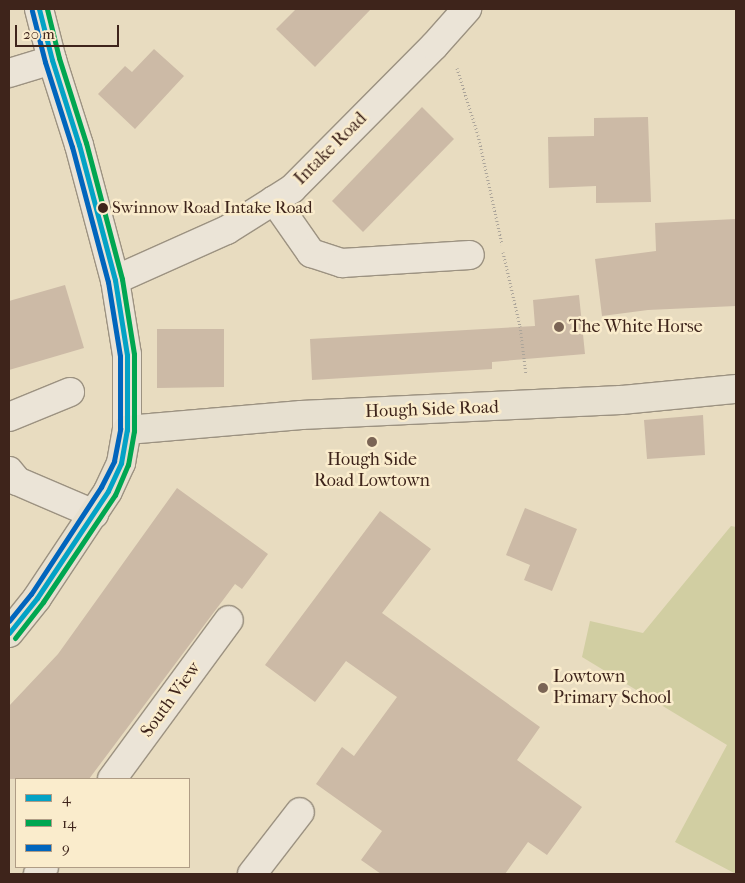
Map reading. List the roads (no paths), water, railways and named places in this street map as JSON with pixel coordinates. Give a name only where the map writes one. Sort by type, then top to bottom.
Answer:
[{"type":"main road","name":"Hough Side Road","points":[[128,430],[301,415],[529,406],[621,400],[736,389]]},
{"type":"main road","points":[[9,633],[38,598],[94,514],[121,463],[128,430]]},
{"type":"street","points":[[39,9],[52,60],[79,145],[115,280],[127,355],[128,430]]},
{"type":"street","name":"Intake Road","points":[[115,280],[227,230],[292,189],[467,9]]},
{"type":"street","points":[[9,73],[52,60]]},
{"type":"street","points":[[274,200],[310,253],[342,263],[470,255]]},
{"type":"street","points":[[9,417],[70,392]]},
{"type":"street","points":[[9,471],[17,481],[94,514]]},
{"type":"street","name":"South View","points":[[113,778],[229,620]]},
{"type":"street","points":[[252,874],[300,812]]},
{"type":"place","name":"Swinnow Road Intake Road","points":[[103,208]]},
{"type":"place","name":"The White Horse","points":[[559,327]]},
{"type":"place","name":"Hough Side Road Lowtown","points":[[372,442]]},
{"type":"place","name":"Lowtown Primary School","points":[[543,688]]}]
